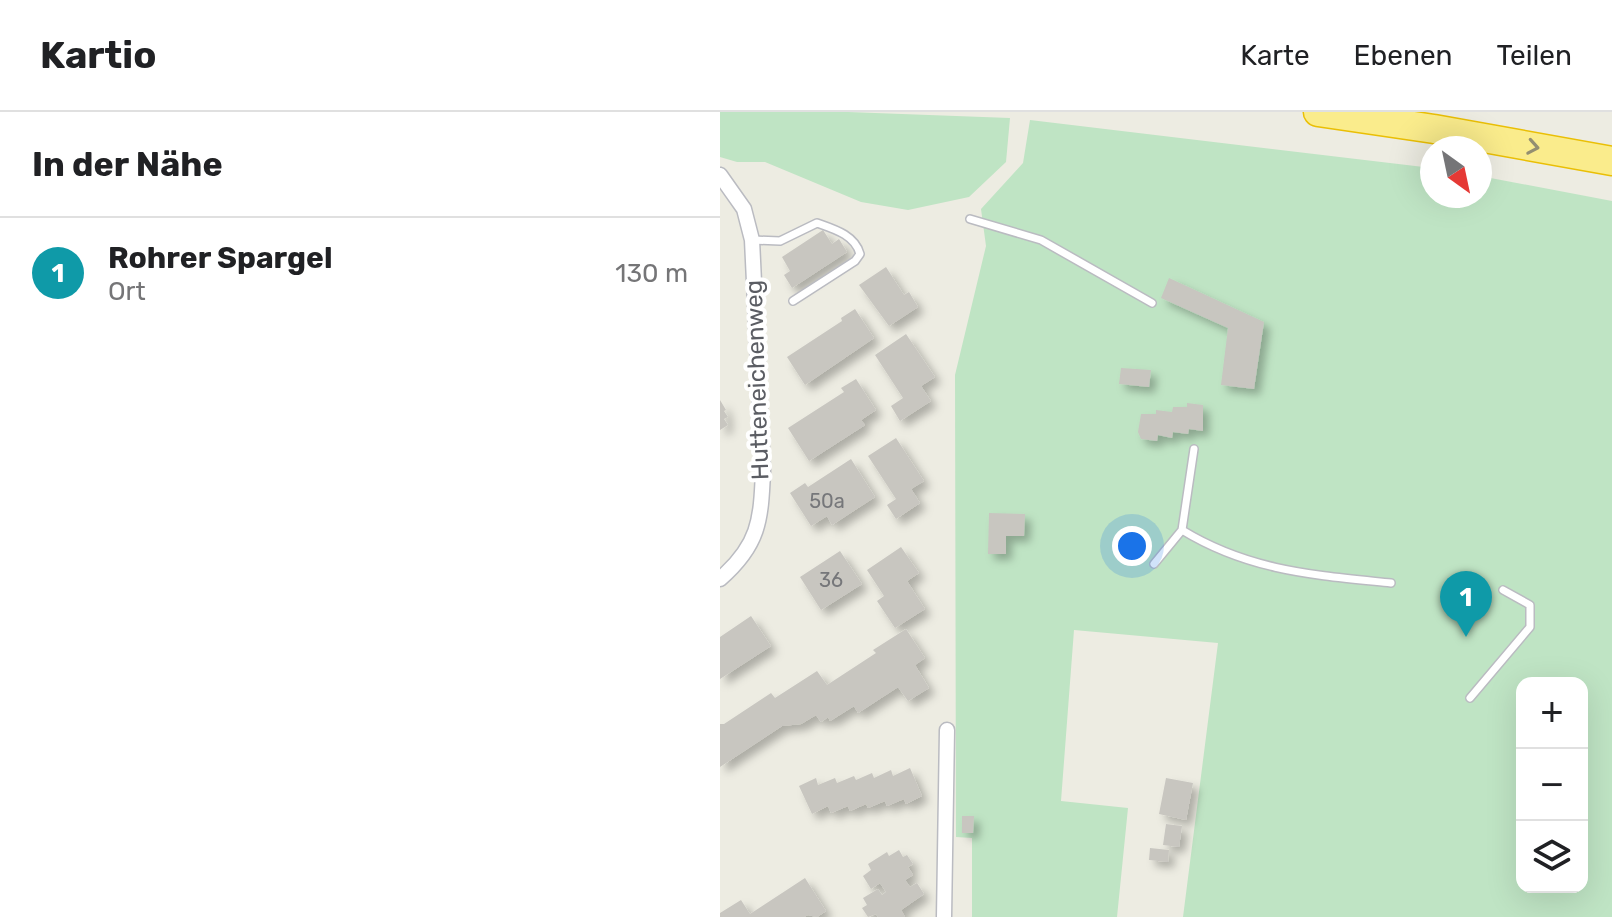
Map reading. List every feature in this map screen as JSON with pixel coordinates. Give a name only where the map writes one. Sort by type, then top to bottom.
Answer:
[{"type":"highway","points":[[1318,112],[1612,161]]},
{"type":"street","name":"Hutteneichenweg","points":[[720,175],[744,209],[752,240],[761,412],[761,506],[753,538],[742,560],[720,579]]},
{"type":"street","points":[[944,917],[947,730]]},
{"type":"lane","points":[[970,219],[1041,240],[1152,303]]},
{"type":"lane","points":[[752,240],[780,241],[817,223],[841,232],[857,245],[860,254],[855,261],[793,301]]},
{"type":"lane","points":[[1154,564],[1182,530],[1194,449]]},
{"type":"lane","points":[[1182,530],[1248,562],[1304,574],[1391,583]]},
{"type":"lane","points":[[1470,698],[1530,627],[1530,605],[1503,590]]},
{"type":"green space","points":[[720,112],[848,112],[1010,118],[1006,162],[969,197],[908,210],[861,202],[765,162],[737,162],[720,157]]},
{"type":"green space","points":[[1030,120],[1420,167],[1420,208],[1492,208],[1492,178],[1612,201],[1612,917],[1183,917],[1218,643],[1074,630],[1061,801],[1128,808],[1117,917],[972,917],[972,838],[956,837],[955,375],[986,246],[981,209],[1023,163]]},
{"type":"building","points":[[823,230],[832,244],[839,239],[847,252],[792,288],[784,275],[790,271],[782,257]]},
{"type":"building","points":[[886,267],[904,295],[909,292],[918,307],[889,326],[859,285]]},
{"type":"building","points":[[1169,278],[1264,322],[1254,389],[1221,385],[1228,328],[1161,298]]},
{"type":"building","points":[[855,309],[874,338],[805,385],[787,357]]},
{"type":"building","points":[[906,334],[935,377],[921,386],[931,401],[900,421],[891,406],[903,398],[875,355]]},
{"type":"building","points":[[1121,368],[1151,370],[1149,387],[1119,384]]},
{"type":"building","points":[[856,379],[876,410],[861,420],[865,425],[809,461],[788,428],[844,392],[841,388]]},
{"type":"building","points":[[720,400],[726,410],[728,417],[724,419],[728,425],[720,430]]},
{"type":"building","points":[[1187,403],[1203,405],[1203,431],[1189,429],[1188,434],[1173,432],[1172,438],[1158,435],[1157,441],[1141,439],[1138,432],[1141,414],[1156,414],[1156,410],[1172,412],[1173,407],[1187,407]]},
{"type":"building","points":[[896,438],[924,481],[911,489],[920,503],[896,519],[887,505],[896,499],[868,456]]},
{"type":"building","points":[[851,459],[875,497],[832,525],[827,516],[811,526],[790,493],[805,483],[808,487]]},
{"type":"building","points":[[989,513],[1025,514],[1024,536],[1006,536],[1006,554],[988,554]]},
{"type":"building","points":[[901,547],[919,573],[907,581],[925,609],[895,628],[877,601],[884,596],[867,570]]},
{"type":"building","points":[[840,551],[862,584],[821,610],[800,577]]},
{"type":"building","points":[[751,616],[771,646],[720,679],[720,637]]},
{"type":"building","points":[[906,629],[925,658],[915,665],[929,688],[908,701],[898,687],[858,713],[854,706],[830,721],[828,717],[821,722],[816,715],[801,724],[782,726],[720,767],[720,724],[771,693],[775,698],[817,671],[827,685]]},
{"type":"building","points":[[910,768],[922,796],[906,804],[904,799],[887,806],[885,801],[850,811],[848,806],[831,813],[828,806],[812,814],[799,786],[816,778],[818,785],[835,778],[837,783],[854,776],[856,780],[872,773],[874,778],[891,770],[893,776]]},
{"type":"building","points":[[1166,778],[1193,783],[1186,820],[1159,814]]},
{"type":"building","points":[[962,816],[974,816],[973,833],[962,833]]},
{"type":"building","points":[[1166,824],[1182,826],[1179,847],[1163,845]]},
{"type":"building","points":[[1150,848],[1169,850],[1168,862],[1149,860]]},
{"type":"building","points":[[899,850],[913,864],[908,867],[913,875],[905,880],[910,887],[917,883],[924,894],[901,910],[905,917],[878,917],[876,914],[868,917],[862,908],[867,905],[863,898],[878,889],[882,895],[886,892],[880,883],[871,889],[863,876],[871,870],[868,864],[887,852],[889,856]]},
{"type":"building","points":[[805,878],[826,911],[817,917],[720,917],[720,913],[741,900],[750,914]]},
{"type":"place","name":"Rohrer Spargel","points":[[1466,637]]}]
